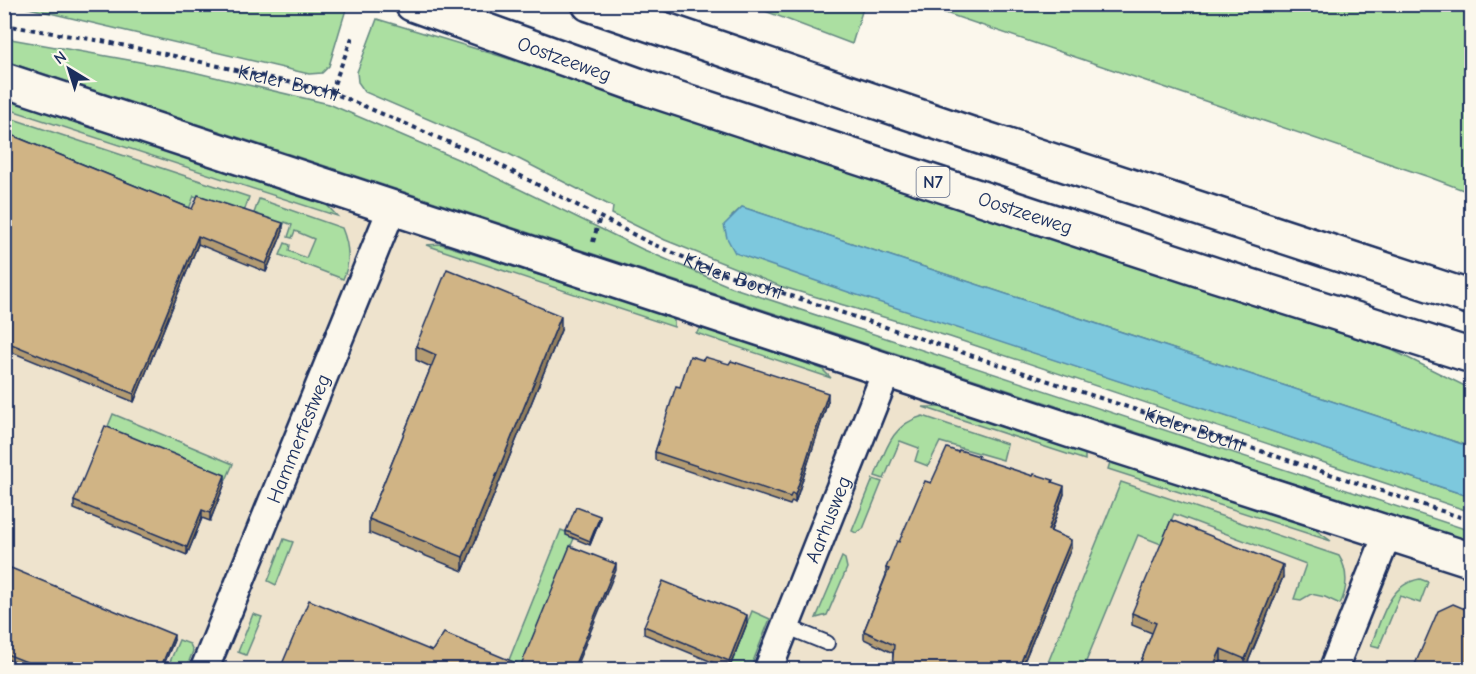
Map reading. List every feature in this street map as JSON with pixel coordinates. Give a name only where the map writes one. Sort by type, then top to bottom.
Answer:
[{"type":"main road","name":"Oostzeeweg","points":[[412,4],[650,89],[1472,356]]},
{"type":"main road","points":[[589,4],[977,136],[1472,298]]},
{"type":"main road","name":"Kieler Bocht","points":[[4,80],[1472,560]]},
{"type":"street","name":"Hammerfestweg","points":[[204,669],[392,208]]},
{"type":"street","name":"Aarhusweg","points":[[768,669],[887,370]]},
{"type":"street","points":[[1333,669],[1388,533]]},
{"type":"lane","points":[[785,626],[827,643]]},
{"type":"path","name":"Kieler Bocht","points":[[4,25],[164,54],[331,92],[488,159],[648,242],[713,270],[1472,521]]},
{"type":"path","points":[[331,92],[353,35]]},
{"type":"shaded area","points":[[5,68],[1471,551],[1471,669],[5,670]]},
{"type":"green space","points":[[343,4],[347,6],[329,66],[322,73],[309,74],[16,5]]},
{"type":"green space","points":[[749,5],[864,5],[852,44]]},
{"type":"green space","points":[[922,5],[1471,5],[1471,193],[1429,177]]},
{"type":"green space","points":[[377,19],[500,56],[1392,350],[1471,389],[1471,447],[742,207],[732,216],[914,313],[1471,497],[1471,512],[950,337],[780,286],[665,240],[612,214],[613,207],[509,154],[365,92],[358,82],[357,72]]},
{"type":"green space","points":[[5,38],[185,70],[329,104],[462,161],[642,249],[731,287],[1471,531],[1471,542],[5,61]]},
{"type":"green space","points":[[5,95],[316,199],[325,203],[337,216],[5,108]]},
{"type":"green space","points":[[4,116],[249,197],[244,212],[194,196],[187,214],[5,140]]},
{"type":"green space","points":[[259,199],[342,228],[348,254],[343,279],[280,255],[285,243],[290,245],[289,251],[306,258],[314,239],[295,231],[292,238],[288,237],[292,225],[285,222],[283,226],[253,216]]},
{"type":"green space","points":[[441,244],[669,316],[674,320],[674,327],[426,245]]},
{"type":"green space","points":[[704,327],[822,369],[831,378],[696,333]]},
{"type":"green space","points":[[923,407],[946,407],[1081,450],[1085,454],[1085,460]]},
{"type":"green space","points":[[113,414],[233,464],[226,480],[106,431]]},
{"type":"green space","points":[[923,416],[1007,444],[1003,460],[940,442],[928,466],[915,461],[919,448],[900,441],[884,479],[875,476],[887,447],[897,431],[912,420]]},
{"type":"green space","points":[[1111,459],[1309,525],[1331,541],[1108,469]]},
{"type":"green space","points":[[873,479],[882,482],[863,529],[856,533],[852,531]]},
{"type":"green space","points":[[1121,482],[1339,556],[1346,580],[1340,604],[1311,594],[1301,600],[1294,599],[1306,564],[1174,514],[1161,544],[1138,535],[1083,669],[1045,670]]},
{"type":"green space","points":[[561,530],[575,536],[520,669],[505,670]]},
{"type":"green space","points":[[284,539],[293,542],[276,585],[268,581]]},
{"type":"green space","points":[[842,557],[845,559],[847,568],[827,615],[816,618]]},
{"type":"green space","points":[[1420,579],[1428,582],[1420,603],[1400,596],[1379,647],[1371,645],[1393,595],[1409,582]]},
{"type":"green space","points":[[752,611],[770,619],[750,669],[729,669]]},
{"type":"green space","points":[[253,614],[262,617],[246,655],[238,652]]},
{"type":"green space","points":[[179,640],[190,644],[193,651],[186,669],[167,669]]},
{"type":"water","points":[[742,207],[1471,447],[1471,497],[735,253],[727,238],[724,225]]},
{"type":"building","points":[[4,132],[192,209],[198,195],[283,223],[266,264],[198,236],[134,394],[4,341]]},
{"type":"building","points":[[447,269],[561,316],[463,557],[369,519],[436,355],[416,346]]},
{"type":"building","points":[[690,356],[703,360],[705,357],[729,364],[731,361],[828,393],[795,495],[792,493],[790,497],[655,452],[676,386],[680,387]]},
{"type":"building","points":[[105,426],[225,475],[210,513],[202,510],[187,547],[74,501]]},
{"type":"building","points":[[947,448],[979,456],[978,458],[1033,476],[1034,474],[1053,480],[1052,482],[1064,486],[1048,530],[1071,540],[1018,669],[892,669],[894,645],[864,631],[889,569],[886,568],[897,541],[899,542],[925,481],[931,483]]},
{"type":"building","points":[[576,507],[600,516],[590,541],[566,531]]},
{"type":"building","points":[[1171,520],[1283,565],[1245,659],[1221,649],[1212,669],[1138,669],[1156,623],[1132,613]]},
{"type":"building","points":[[570,546],[616,564],[573,669],[280,669],[309,600],[432,651],[444,633],[521,665]]},
{"type":"building","points":[[6,566],[174,635],[160,669],[44,669],[4,653],[4,570]]},
{"type":"building","points":[[663,581],[747,615],[729,661],[644,626]]},
{"type":"building","points":[[1453,604],[1472,612],[1472,669],[1413,669],[1438,611]]}]
